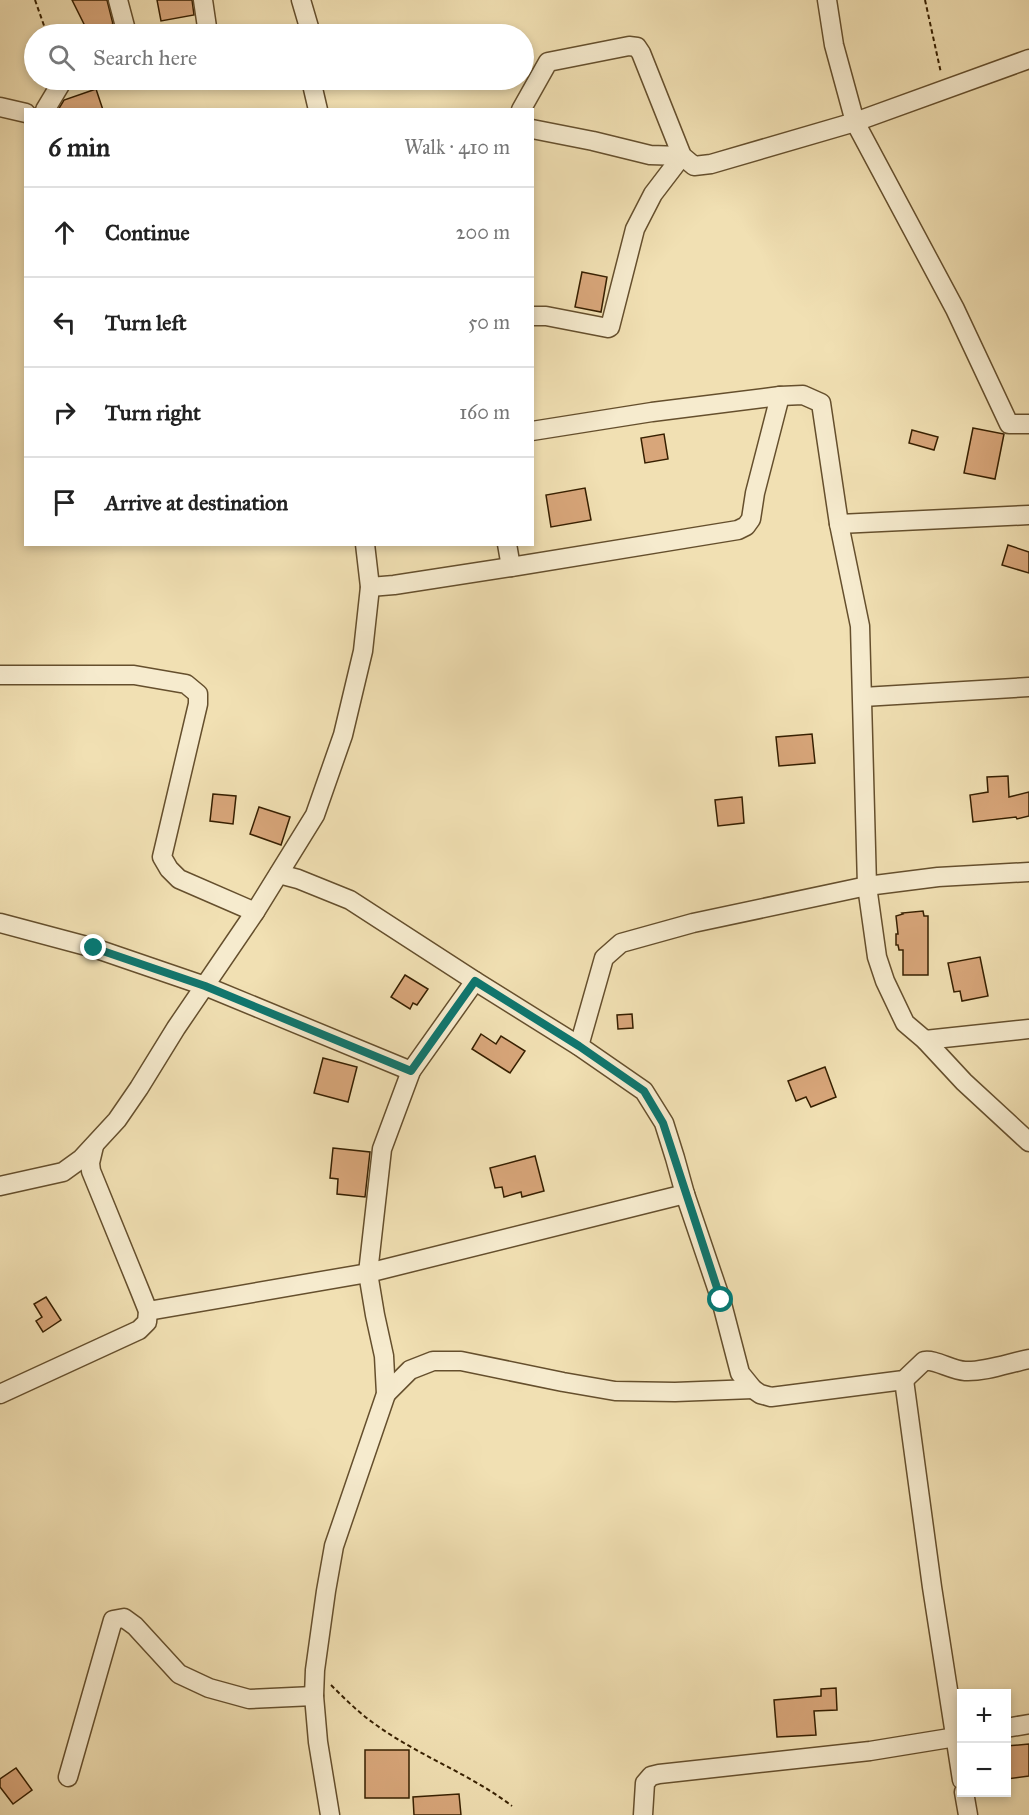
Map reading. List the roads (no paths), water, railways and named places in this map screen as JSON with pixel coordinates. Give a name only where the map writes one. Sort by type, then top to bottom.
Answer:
[{"type":"street","points":[[118,0],[124,24]]},
{"type":"street","points":[[203,0],[207,24]]},
{"type":"street","points":[[301,0],[308,24]]},
{"type":"street","points":[[827,0],[834,45],[855,122],[955,309],[1009,424],[1029,424]]},
{"type":"street","points":[[534,87],[548,62],[629,46],[637,47],[646,64],[682,156],[694,166],[711,164],[855,122],[1029,59]]},
{"type":"street","points":[[46,108],[57,90]]},
{"type":"street","points":[[313,90],[317,108]]},
{"type":"street","points":[[522,108],[532,90]]},
{"type":"street","points":[[0,107],[24,113]]},
{"type":"street","points":[[534,129],[650,155],[682,156]]},
{"type":"street","points":[[534,316],[610,327],[635,229],[653,194],[682,156]]},
{"type":"street","points":[[534,431],[652,412],[780,396],[803,395],[821,403],[839,524],[860,626],[867,886],[877,957],[885,981],[905,1023],[1029,1142]]},
{"type":"street","points":[[370,586],[394,585],[511,567],[746,526],[751,519],[755,494],[780,396]]},
{"type":"street","points":[[839,524],[1029,515]]},
{"type":"street","points":[[0,1186],[63,1172],[81,1160],[117,1120],[255,912],[315,816],[343,735],[363,651],[370,586],[364,546]]},
{"type":"street","points":[[507,546],[511,567]]},
{"type":"street","points":[[0,675],[134,675],[186,684],[198,694],[198,704],[162,857],[179,879],[255,912]]},
{"type":"street","points":[[863,697],[1029,687]]},
{"type":"street","points":[[579,1046],[604,958],[621,943],[693,923],[867,886],[938,877],[1029,872]]},
{"type":"street","points":[[279,874],[350,900],[579,1046],[644,1091],[663,1123],[721,1300],[740,1373],[760,1394],[771,1397],[904,1380],[928,1360],[954,1369],[974,1371],[1029,1359]]},
{"type":"street","points":[[0,922],[94,948],[205,986],[411,1071]]},
{"type":"street","points":[[330,1815],[318,1742],[314,1696],[315,1670],[334,1546],[386,1394],[384,1356],[368,1273],[382,1149],[411,1071],[475,981]]},
{"type":"street","points":[[925,1040],[1029,1029]]},
{"type":"street","points":[[0,1394],[139,1330],[147,1322],[148,1311],[92,1171],[90,1163],[94,1146]]},
{"type":"street","points":[[148,1311],[368,1273],[685,1194]]},
{"type":"street","points":[[386,1394],[410,1370],[433,1361],[461,1361],[615,1391],[675,1392],[753,1389]]},
{"type":"street","points":[[904,1380],[957,1730]]},
{"type":"street","points":[[68,1777],[113,1620],[124,1618],[135,1626],[179,1674],[209,1688],[249,1699],[314,1696]]},
{"type":"street","points":[[1011,1727],[1029,1724]]},
{"type":"street","points":[[643,1815],[645,1783],[651,1776],[659,1774],[870,1751],[957,1737]]},
{"type":"street","points":[[965,1797],[968,1815]]}]
